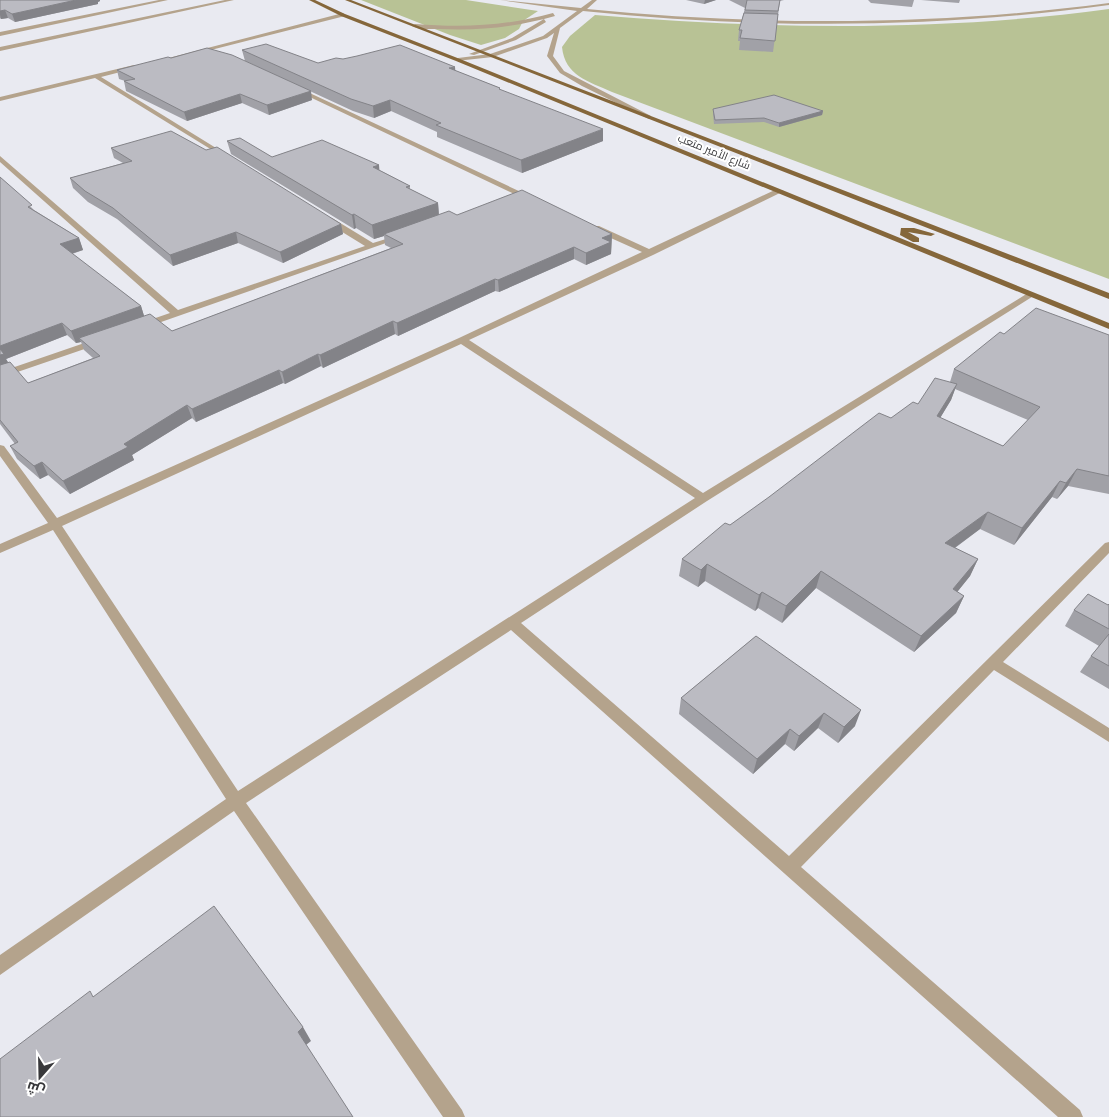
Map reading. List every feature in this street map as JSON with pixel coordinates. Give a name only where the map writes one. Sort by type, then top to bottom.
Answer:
[{"type":"main road","name":"شارع الأمير متعب","points":[[347,0],[1109,298]]},
{"type":"main road","name":"شارع الأمير متعب","points":[[312,1],[1109,326]]},
{"type":"main road","points":[[1032,295],[912,238],[903,233],[904,230],[931,234],[1109,298]]},
{"type":"street","points":[[132,0],[142,5]]},
{"type":"street","points":[[0,34],[166,0]]},
{"type":"street","points":[[0,49],[232,0]]},
{"type":"street","points":[[502,0],[582,9],[726,20],[856,22],[997,16],[1109,4]]},
{"type":"street","points":[[458,60],[530,31],[570,2],[553,0]]},
{"type":"street","points":[[458,60],[491,56],[545,37],[595,0]]},
{"type":"street","points":[[579,3],[726,13],[897,14]]},
{"type":"street","points":[[152,62],[343,15]]},
{"type":"street","points":[[415,26],[450,29],[497,28],[524,24],[553,15]]},
{"type":"street","points":[[558,29],[550,56],[562,72],[653,119]]},
{"type":"street","points":[[545,37],[555,38]]},
{"type":"street","points":[[208,48],[217,52]]},
{"type":"street","points":[[0,99],[143,65]]},
{"type":"street","points":[[97,77],[238,164]]},
{"type":"street","points":[[288,85],[538,201]]},
{"type":"street","points":[[0,158],[177,314]]},
{"type":"street","points":[[0,549],[462,340],[780,191]]},
{"type":"street","points":[[511,196],[520,193]]},
{"type":"street","points":[[321,216],[371,246]]},
{"type":"street","points":[[590,225],[650,253]]},
{"type":"street","points":[[131,330],[408,233]]},
{"type":"street","points":[[0,966],[236,801],[511,622],[703,498],[1032,295]]},
{"type":"street","points":[[0,375],[112,336]]},
{"type":"street","points":[[462,340],[703,498]]},
{"type":"street","points":[[0,448],[55,524],[236,801],[455,1117]]},
{"type":"street","points":[[788,867],[1109,546]]},
{"type":"street","points":[[511,622],[1072,1117]]},
{"type":"street","points":[[992,662],[1109,736]]},
{"type":"green space","points":[[361,0],[466,0],[538,11],[523,21],[519,29],[505,38],[481,45],[450,35]]},
{"type":"green space","points":[[1109,9],[1109,279],[586,81],[568,65],[562,47],[570,36],[595,15],[723,23],[852,26],[981,22]]},
{"type":"building","points":[[0,0],[76,0],[12,14],[5,10],[0,11]]},
{"type":"building","points":[[747,0],[780,0],[778,11],[745,10]]},
{"type":"building","points":[[744,13],[778,14],[775,41],[740,38],[742,30],[739,30]]},
{"type":"building","points":[[266,44],[318,63],[336,58],[343,59],[357,56],[400,45],[455,67],[449,68],[499,89],[603,129],[521,160],[436,125],[441,123],[390,100],[373,106],[351,99],[242,50]]},
{"type":"building","points":[[207,48],[232,55],[311,91],[267,105],[240,94],[184,112],[124,81],[135,79],[117,70]]},
{"type":"building","points":[[774,95],[823,111],[779,123],[764,118],[715,120],[713,109]]},
{"type":"building","points":[[171,131],[206,150],[217,147],[341,224],[280,252],[236,232],[170,255],[113,208],[85,191],[70,178],[132,161],[111,148]]},
{"type":"building","points":[[240,138],[272,157],[322,140],[379,165],[373,167],[410,186],[406,187],[438,203],[372,225],[227,141]]},
{"type":"building","points":[[0,177],[32,205],[28,207],[79,238],[60,244],[141,306],[71,331],[62,323],[0,346]]},
{"type":"building","points":[[522,190],[612,234],[602,238],[611,242],[586,253],[574,247],[498,280],[495,279],[397,323],[393,321],[282,372],[279,370],[192,409],[187,405],[124,444],[128,447],[63,481],[42,462],[34,466],[10,446],[18,442],[0,420],[0,365],[10,362],[28,383],[100,356],[79,338],[150,314],[172,331],[403,244],[384,234],[449,211],[457,215]]},
{"type":"building","points":[[1036,308],[1109,335],[1109,476],[1077,469],[1066,483],[1060,481],[1022,528],[988,512],[945,543],[978,559],[953,589],[964,596],[921,636],[821,571],[786,606],[762,592],[759,595],[707,564],[701,570],[682,559],[725,523],[730,525],[879,413],[891,418],[913,402],[918,404],[935,378],[957,384],[937,416],[1003,446],[1040,407],[954,369],[1000,332],[1004,334]]},
{"type":"building","points":[[1088,594],[1109,604],[1109,629],[1074,610]]},
{"type":"building","points":[[1109,634],[1109,666],[1091,656]]},
{"type":"building","points":[[756,636],[861,710],[844,727],[824,713],[799,736],[790,729],[757,759],[681,698]]},
{"type":"building","points":[[214,906],[303,1027],[298,1032],[353,1117],[0,1117],[0,1059],[90,991],[93,997]]}]
